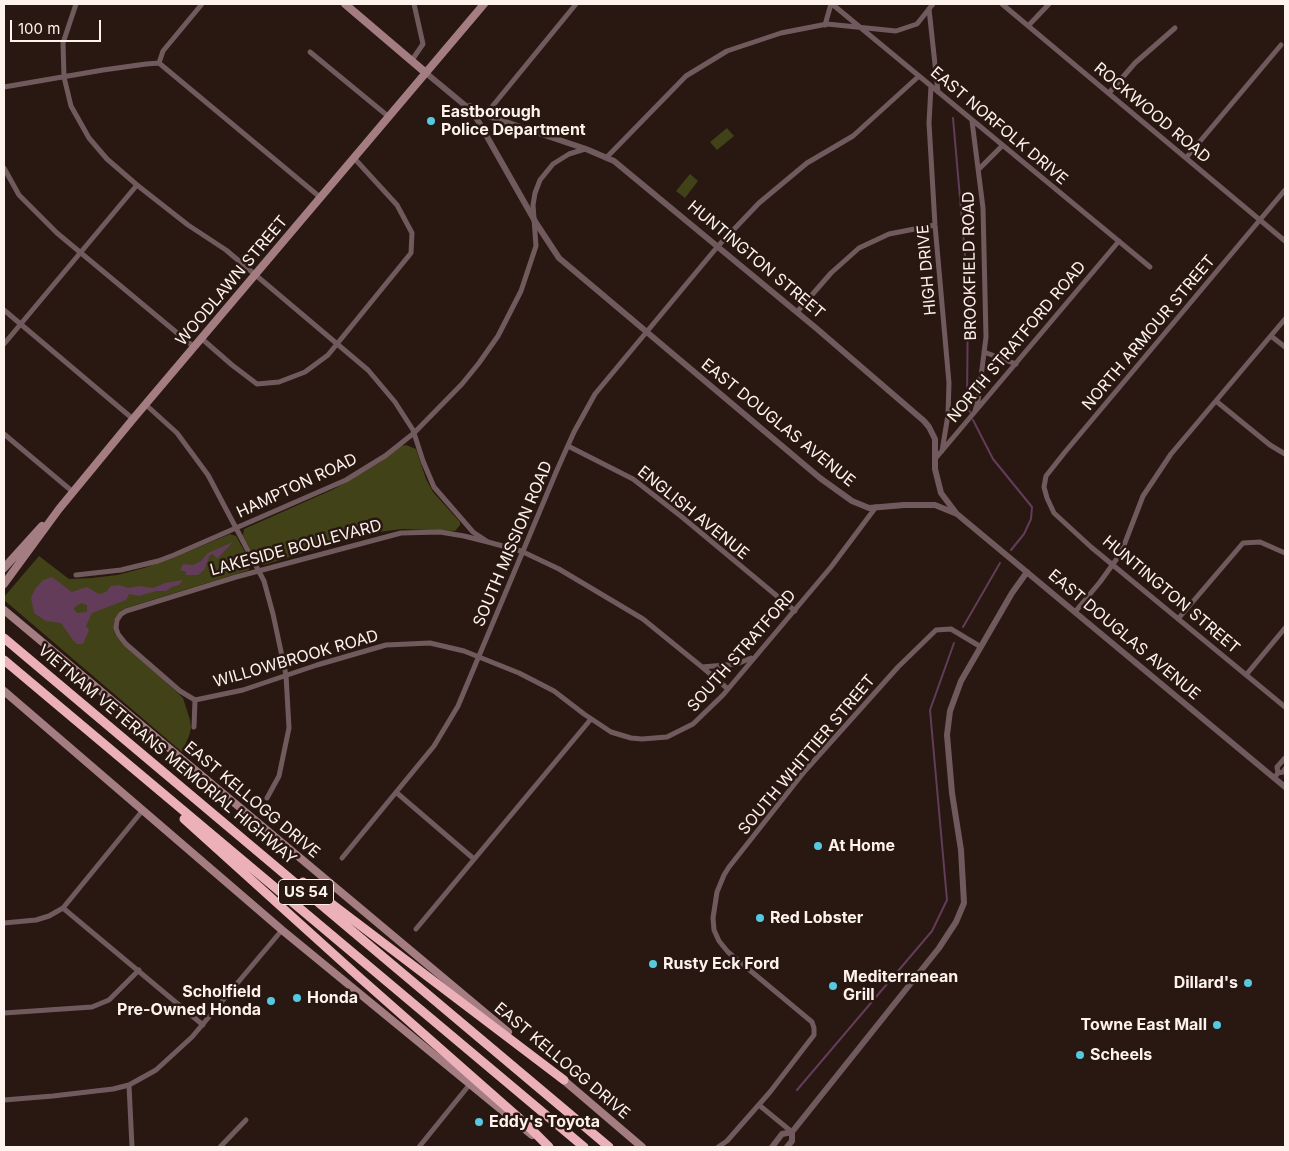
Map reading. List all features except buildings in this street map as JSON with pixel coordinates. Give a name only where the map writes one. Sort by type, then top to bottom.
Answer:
[{"type":"highway","name":"VIETNAM VETERANS MEMORIAL HIGHWAY","points":[[4,638],[609,1147]]},
{"type":"highway","name":"VIETNAM VETERANS MEMORIAL HIGHWAY","points":[[4,660],[584,1147]]},
{"type":"highway","points":[[89,733],[359,977],[528,1126],[548,1147]]},
{"type":"highway","points":[[193,798],[564,1080]]},
{"type":"main road","name":"EAST DOUGLAS AVENUE","points":[[344,4],[426,73]]},
{"type":"main road","name":"WOODLAWN STREET","points":[[4,584],[59,509],[132,419],[484,4]]},
{"type":"main road","name":"WOODLAWN STREET","points":[[4,568],[59,509]]},
{"type":"main road","name":"EAST KELLOGG DRIVE","points":[[4,610],[7,615],[642,1147]]},
{"type":"main road","points":[[4,691],[282,930],[548,1147]]},
{"type":"street","points":[[76,4],[63,43],[64,77],[71,106],[89,138],[107,159],[137,185],[256,274],[368,370],[395,402],[414,433],[434,487],[473,532],[488,542]]},
{"type":"street","points":[[159,64],[163,51],[202,4]]},
{"type":"street","points":[[412,60],[423,44],[414,4]]},
{"type":"street","points":[[486,114],[576,4]]},
{"type":"street","points":[[825,25],[832,4]]},
{"type":"street","name":"EAST NORFOLK DRIVE","points":[[832,4],[1150,267]]},
{"type":"street","name":"ROCKWOOD ROAD","points":[[1002,4],[1285,241]]},
{"type":"street","points":[[1028,26],[1048,4]]},
{"type":"street","points":[[606,158],[686,76],[727,51],[781,33],[825,25],[896,31],[917,24],[931,6]]},
{"type":"street","points":[[931,6],[938,92]]},
{"type":"street","points":[[1109,93],[1135,63],[1175,28]]},
{"type":"street","points":[[1186,158],[1281,44]]},
{"type":"street","points":[[310,52],[389,117]]},
{"type":"street","points":[[4,87],[146,64],[159,64],[321,198]]},
{"type":"street","name":"EAST DOUGLAS AVENUE","points":[[426,73],[473,112],[536,223],[559,258],[820,478],[852,501],[869,508],[904,505],[935,506],[957,514],[1074,612],[1276,775],[1285,787]]},
{"type":"street","name":"SOUTH MISSION ROAD","points":[[342,858],[434,746],[458,706],[568,446],[595,394],[718,246],[758,203],[807,163],[854,136],[919,76]]},
{"type":"street","name":"HIGH DRIVE","points":[[931,86],[929,123],[935,225],[949,383],[948,415],[942,451]]},
{"type":"street","name":"HUNTINGTON STREET","points":[[464,104],[486,114],[586,149],[614,161],[718,246],[924,421],[935,438],[935,469],[941,493],[957,514]]},
{"type":"street","name":"BROOKFIELD ROAD","points":[[972,120],[983,208],[986,337],[975,411]]},
{"type":"street","points":[[979,169],[1002,146]]},
{"type":"street","name":"HAMPTON ROAD","points":[[76,575],[121,570],[158,561],[235,529],[346,480],[385,456],[414,433],[462,384],[498,336],[521,291],[536,246],[534,199],[540,180],[553,164],[569,154],[586,149]]},
{"type":"street","points":[[201,338],[257,384],[279,382],[305,372],[328,355],[411,253],[412,233],[397,205],[354,158]]},
{"type":"street","points":[[4,168],[19,194],[56,233],[194,347]]},
{"type":"street","points":[[4,344],[137,185]]},
{"type":"street","name":"NORTH ARMOUR STREET","points":[[1047,498],[1044,487],[1046,476],[1285,190]]},
{"type":"street","points":[[797,312],[831,273],[859,248],[889,234],[935,225]]},
{"type":"street","name":"NORTH STRATFORD ROAD","points":[[935,459],[1119,241]]},
{"type":"street","points":[[4,310],[132,419]]},
{"type":"street","points":[[1074,612],[1121,553],[1143,496],[1170,454],[1285,319]]},
{"type":"street","points":[[1271,336],[1285,347]]},
{"type":"street","points":[[984,352],[1016,364]]},
{"type":"street","points":[[1216,401],[1270,445],[1285,454]]},
{"type":"street","points":[[145,404],[177,433],[208,476],[264,581],[286,675],[289,728],[279,776],[267,798]]},
{"type":"street","points":[[4,434],[73,492]]},
{"type":"street","name":"ENGLISH AVENUE","points":[[568,446],[633,479],[795,610]]},
{"type":"street","name":"HUNTINGTON STREET","points":[[1047,498],[1054,513],[1112,564],[1285,707]]},
{"type":"street","name":"SOUTH STRATFORD","points":[[591,719],[611,732],[642,739],[667,737],[693,724],[728,689],[795,610],[831,567],[876,507]]},
{"type":"street","name":"LAKESIDE BOULEVARD","points":[[117,620],[126,611],[258,571],[401,532],[440,532],[464,536],[523,552],[559,569],[643,620],[728,689]]},
{"type":"street","points":[[1178,619],[1243,543],[1260,542],[1285,553]]},
{"type":"street","points":[[787,1147],[792,1141],[792,1132],[939,948],[956,922],[964,903],[962,850],[952,793],[947,735],[950,711],[958,689],[981,647],[1012,593],[1027,572]]},
{"type":"street","name":"WILLOWBROOK ROAD","points":[[117,620],[116,628],[118,634],[126,644],[180,691],[195,700],[243,690],[386,645],[430,643],[464,651],[518,673],[554,691],[591,719]]},
{"type":"street","points":[[1246,675],[1285,628]]},
{"type":"street","name":"SOUTH WHITTIER STREET","points":[[759,1105],[814,1035],[814,1028],[810,1020],[728,952],[716,936],[712,918],[717,892],[724,875],[804,772],[898,667],[936,630],[951,629],[981,647]]},
{"type":"street","points":[[702,666],[738,664],[755,656]]},
{"type":"street","points":[[194,727],[195,700]]},
{"type":"street","points":[[416,929],[591,719]]},
{"type":"street","points":[[1276,775],[1277,767],[1285,758]]},
{"type":"street","points":[[1276,775],[1285,769]]},
{"type":"street","points":[[397,793],[474,859]]},
{"type":"street","points":[[4,923],[36,920],[63,908],[143,810]]},
{"type":"street","points":[[63,908],[203,1024]]},
{"type":"street","points":[[4,1100],[113,1089],[129,1085],[156,1070],[192,1037],[282,930]]},
{"type":"street","points":[[4,1013],[92,1007],[109,1000],[139,970]]},
{"type":"street","points":[[419,1147],[470,1084]]},
{"type":"street","points":[[129,1085],[132,1147]]},
{"type":"street","points":[[718,1147],[727,1141],[759,1105],[792,1132]]},
{"type":"street","points":[[220,1147],[246,1120]]},
{"type":"street","points":[[772,1147],[782,1134],[792,1132]]},
{"type":"shaded area","points":[[727,128],[734,136],[717,150],[710,142]]},
{"type":"shaded area","points":[[690,174],[698,181],[685,198],[676,191]]},
{"type":"shaded area","points":[[406,445],[416,449],[426,479],[433,492],[460,522],[455,531],[402,529],[363,534],[264,565],[258,563],[243,536],[244,529],[334,489],[379,463],[401,446]]},
{"type":"shaded area","points":[[230,534],[236,536],[251,563],[249,570],[126,608],[120,611],[114,621],[115,635],[183,698],[191,728],[182,752],[4,600],[4,597],[39,556],[69,579],[92,578],[117,575],[144,568]]},
{"type":"shaded area","points":[[233,542],[218,558],[213,554],[210,555],[204,570],[198,575],[186,575],[186,572],[180,570],[183,564],[193,565],[201,561],[208,553]]},
{"type":"shaded area","points":[[52,577],[72,592],[87,587],[99,594],[106,592],[111,586],[153,588],[165,583],[183,580],[179,585],[166,591],[156,591],[139,596],[129,594],[126,600],[92,613],[86,626],[89,630],[83,644],[77,644],[61,623],[46,621],[34,613],[31,598],[35,589],[43,580]],"holes":[[[81,603],[87,605],[86,612],[77,613],[74,609]]]},
{"type":"waterway","points":[[953,118],[968,289],[967,407],[970,412]]},
{"type":"waterway","points":[[973,420],[993,459],[1032,507],[1031,519],[1024,534],[1011,550]]},
{"type":"waterway","points":[[963,627],[1000,563]]},
{"type":"waterway","points":[[797,1090],[932,931],[947,900],[930,710],[954,643]]},
{"type":"place","name":"Eastborough Police Department","points":[[431,121]]},
{"type":"place","name":"At Home","points":[[818,846]]},
{"type":"place","name":"Red Lobster","points":[[760,918]]},
{"type":"place","name":"Rusty Eck Ford","points":[[653,964]]},
{"type":"place","name":"Dillard's","points":[[1248,983]]},
{"type":"place","name":"Mediterranean Grill","points":[[833,986]]},
{"type":"place","name":"Honda","points":[[297,998]]},
{"type":"place","name":"Scholfield Pre-Owned Honda","points":[[271,1001]]},
{"type":"place","name":"Towne East Mall","points":[[1217,1025]]},
{"type":"place","name":"Scheels","points":[[1080,1055]]},
{"type":"place","name":"Eddy's Toyota","points":[[479,1122]]}]
